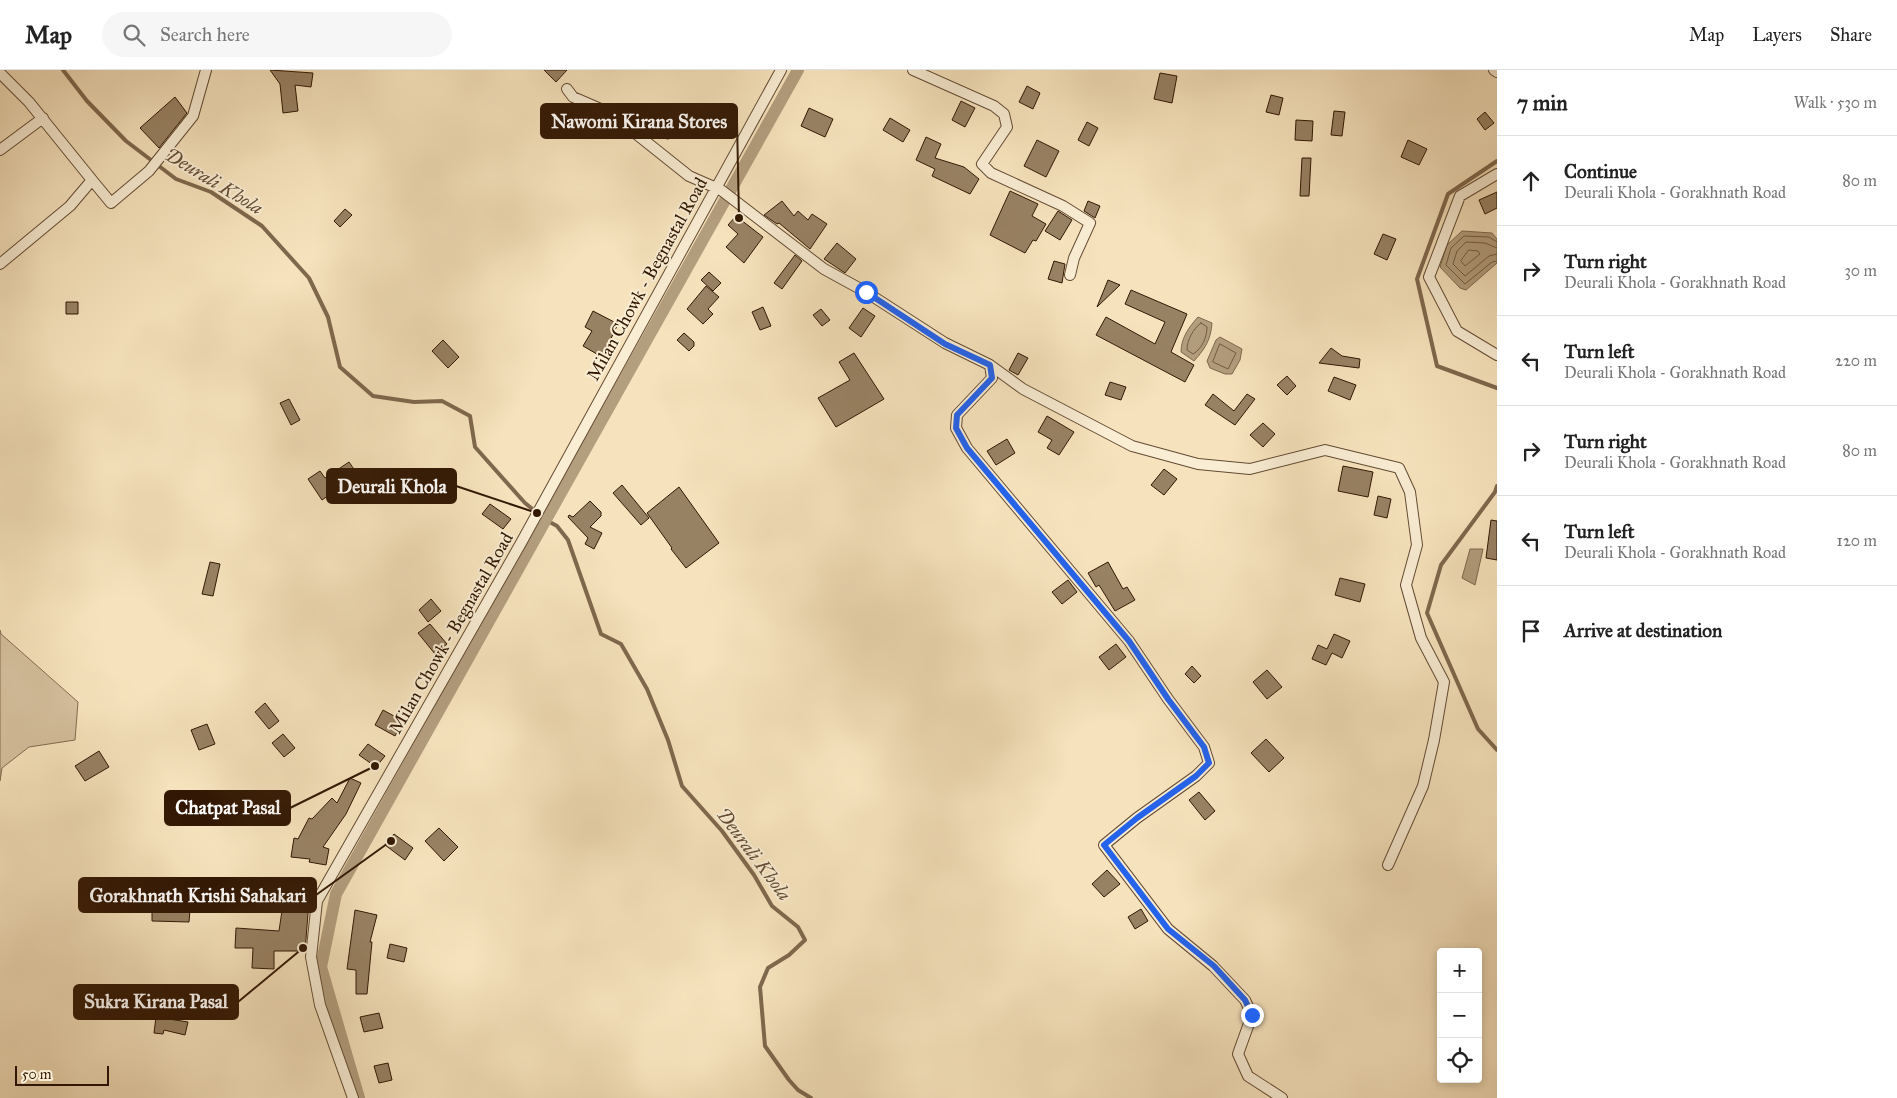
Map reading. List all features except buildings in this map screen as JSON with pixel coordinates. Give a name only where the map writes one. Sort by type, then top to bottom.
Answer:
[{"type":"street","points":[[0,73],[43,118],[111,203],[149,171],[193,116],[206,70]]},
{"type":"street","name":"Milan Chowk - Begnastal Road","points":[[353,1098],[318,996],[311,957],[317,901],[521,543],[719,188],[781,70]]},
{"type":"street","points":[[913,70],[994,106],[1004,114],[1007,127],[982,164],[991,173],[1063,206],[1090,223],[1074,258],[1070,275]]},
{"type":"street","points":[[567,89],[573,97],[610,113],[689,176],[719,188],[824,268],[866,292],[945,344],[990,365],[1023,389],[1132,446],[1198,464],[1250,468],[1324,450],[1399,468],[1410,492],[1418,545],[1406,584],[1422,638],[1444,682],[1434,740],[1423,786],[1388,866]]},
{"type":"street","points":[[0,150],[43,118]]},
{"type":"street","points":[[1497,174],[1460,196],[1429,277],[1457,332],[1497,355]]},
{"type":"street","points":[[0,264],[70,206],[92,180]]},
{"type":"street","points":[[990,365],[992,378],[957,415],[956,428],[967,448],[1129,641],[1168,699],[1204,747],[1209,763],[1196,776],[1137,818],[1104,845],[1168,929],[1214,966],[1245,1000],[1252,1015],[1238,1054],[1248,1076],[1282,1098]]},
{"type":"shaded area","points":[[0,630],[1,634],[78,702],[75,740],[29,747],[2,768],[0,781]]},
{"type":"water","points":[[1462,231],[1492,233],[1497,239],[1497,263],[1466,290],[1460,288],[1440,267],[1447,245]]},
{"type":"water","points":[[1198,317],[1212,323],[1207,344],[1194,361],[1181,352],[1181,347],[1186,333]]},
{"type":"water","points":[[1220,337],[1242,349],[1240,360],[1232,374],[1225,374],[1210,368],[1207,361],[1216,340]]},
{"type":"water","points":[[1470,549],[1483,549],[1475,585],[1462,578]]},
{"type":"waterway","name":"Deurali Khola","points":[[63,70],[87,101],[126,141],[176,179],[211,192],[262,226],[309,278],[328,317],[340,367],[373,396],[414,402],[442,401],[470,416],[475,447],[525,503],[546,520],[557,526],[568,540],[601,634],[621,644],[647,689],[668,740],[682,786],[722,831],[754,875],[772,906],[798,927],[805,940],[789,955],[768,968],[760,987],[765,1046],[789,1080],[798,1090],[811,1098]]},
{"type":"waterway","points":[[359,1098],[321,967],[336,894],[798,70]]},
{"type":"waterway","points":[[1497,161],[1448,194],[1417,279],[1437,366],[1497,388]]},
{"type":"waterway","points":[[1497,486],[1495,492],[1441,565],[1427,613],[1478,729],[1497,750]]},
{"type":"place","name":"Nawomi Kirana Stores","points":[[739,218]]},
{"type":"place","name":"Deurali Khola","points":[[537,513]]},
{"type":"place","name":"Chatpat Pasal","points":[[375,766]]},
{"type":"place","name":"Gorakhnath Krishi Sahakari","points":[[391,841]]},
{"type":"place","name":"Sukra Kirana Pasal","points":[[303,948]]},
{"type":"route","points":[[866,292],[945,344],[990,365],[992,378],[957,415],[956,428],[967,448],[1129,641],[1168,699],[1204,747],[1209,763],[1196,776],[1137,818],[1104,845],[1154,908],[1168,929],[1214,966],[1245,1000],[1252,1015]]}]
